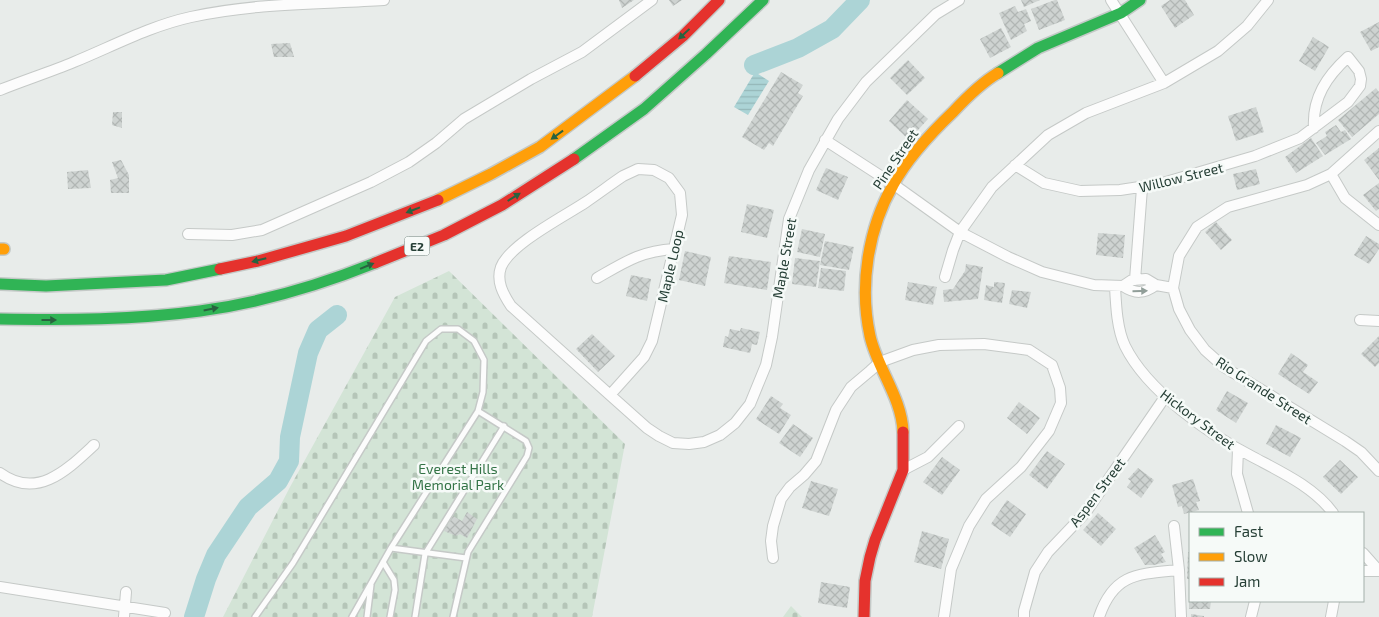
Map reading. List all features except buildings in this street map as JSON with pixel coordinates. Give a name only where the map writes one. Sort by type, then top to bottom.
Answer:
[{"type":"main road","points":[[0,284],[46,286],[166,280],[258,261],[338,238],[422,206],[491,174],[540,147],[618,90],[683,36],[719,0]]},
{"type":"main road","name":"E2","points":[[0,319],[74,320],[136,318],[202,311],[270,297],[340,277],[444,235],[502,205],[565,165],[644,110],[762,0]]},
{"type":"main road","name":"Pine Street","points":[[864,617],[865,581],[870,556],[903,470],[904,451],[902,422],[895,399],[870,337],[866,315],[867,268],[872,238],[882,208],[893,184],[928,136],[984,82],[1038,48],[1120,13],[1140,0]]},
{"type":"street","points":[[0,90],[74,62],[159,26],[188,18],[219,11],[261,7],[384,0]]},
{"type":"street","points":[[188,234],[232,235],[262,230],[371,182],[409,162],[430,148],[464,119],[531,79],[582,52],[652,0]]},
{"type":"street","name":"Maple Street","points":[[610,395],[647,428],[673,443],[689,444],[704,442],[720,435],[735,423],[750,404],[766,365],[772,337],[789,219],[801,187],[825,140],[838,119],[866,82],[936,14],[959,0]]},
{"type":"street","points":[[1111,0],[1164,82]]},
{"type":"street","points":[[945,277],[952,250],[960,232],[992,187],[1048,135],[1086,113],[1164,82],[1218,51],[1247,26],[1268,0]]},
{"type":"street","name":"Willow Street","points":[[1015,165],[1044,183],[1080,191],[1142,188],[1255,156],[1293,141],[1314,128],[1348,102],[1360,86],[1361,79],[1355,63],[1348,57],[1337,67],[1320,93],[1316,103],[1314,128]]},
{"type":"street","points":[[1119,286],[1135,280],[1146,279],[1156,285],[1173,288],[1180,256],[1197,227],[1228,207],[1307,185],[1331,174],[1379,131]]},
{"type":"street","points":[[825,140],[893,184],[960,232],[1042,272],[1078,282],[1119,286],[1133,292],[1147,292],[1156,285]]},
{"type":"street","name":"Maple Loop","points":[[638,170],[654,170],[669,178],[680,192],[682,215],[674,249],[652,341],[644,357],[610,395],[510,306],[502,293],[499,280],[501,267],[508,255],[527,240],[624,176],[638,170]]},
{"type":"street","points":[[1331,174],[1345,198],[1379,225]]},
{"type":"street","points":[[1135,280],[1142,188]]},
{"type":"street","points":[[597,278],[641,254],[674,249]]},
{"type":"street","name":"Hickory Street","points":[[1119,286],[1119,326],[1125,345],[1136,365],[1165,397],[1238,450],[1301,484],[1319,497],[1332,512]]},
{"type":"street","name":"Rio Grande Street","points":[[1173,288],[1179,309],[1190,330],[1205,350],[1224,366],[1361,452],[1379,471]]},
{"type":"street","points":[[1360,320],[1379,321]]},
{"type":"street","points":[[773,558],[771,541],[773,526],[781,499],[790,486],[804,475],[816,461],[836,410],[851,387],[880,362],[913,350],[939,345],[984,344],[1029,350],[1052,365],[1060,388],[1061,403],[1049,431],[1021,467],[986,499],[968,526],[952,569],[944,617]]},
{"type":"street","name":"Aspen Street","points":[[1024,617],[1036,572],[1048,552],[1086,512],[1165,397]]},
{"type":"street","points":[[903,470],[928,457],[959,426]]},
{"type":"street","points":[[0,473],[9,480],[22,484],[44,482],[70,467],[94,445]]},
{"type":"street","points":[[1238,450],[1237,474],[1248,512]]},
{"type":"street","points":[[1174,526],[1179,570],[1180,617]]},
{"type":"street","points":[[1364,554],[1379,571]]},
{"type":"street","points":[[1099,617],[1104,602],[1115,587],[1132,576],[1179,570]]},
{"type":"street","points":[[1364,572],[1379,571]]},
{"type":"street","points":[[0,587],[124,613],[165,614]]},
{"type":"street","points":[[124,613],[126,592]]},
{"type":"street","points":[[1251,617],[1255,602]]},
{"type":"street","points":[[1331,617],[1334,602]]},
{"type":"lane","points":[[254,617],[293,563],[426,341],[441,329],[458,329],[474,341],[484,360],[483,392],[478,411],[390,548],[352,617]]},
{"type":"lane","points":[[453,617],[466,558],[529,452],[526,441],[478,411]]},
{"type":"lane","points":[[416,617],[425,554],[504,426]]},
{"type":"lane","points":[[390,548],[466,558]]},
{"type":"lane","points":[[383,562],[394,580],[395,590],[390,617]]},
{"type":"lane","points":[[367,617],[372,582]]},
{"type":"green space","name":"Everest Hills Memorial Park","points":[[449,271],[625,444],[592,617],[223,617],[290,487],[395,297]]},
{"type":"green space","points":[[791,606],[802,617],[783,617]]},
{"type":"water","points":[[755,72],[769,81],[748,115],[734,107]]},
{"type":"waterway","points":[[754,65],[798,48],[832,29],[860,0]]},
{"type":"waterway","points":[[194,617],[216,555],[248,507],[278,481],[289,461],[290,437],[308,353],[318,330],[337,315]]},
{"type":"traffic: fast","points":[[574,159],[644,109],[763,0]]},
{"type":"traffic: fast","points":[[998,73],[1038,48],[1121,13],[1140,0]]},
{"type":"traffic: fast","points":[[0,319],[125,318],[222,308],[289,292],[333,279],[375,263]]},
{"type":"traffic: fast","points":[[0,284],[46,286],[166,280],[220,269]]},
{"type":"traffic: slow","points":[[903,432],[902,419],[894,395],[873,348],[867,317],[865,298],[868,258],[877,220],[893,185],[912,156],[969,96],[998,73]]},
{"type":"traffic: slow","points":[[438,200],[540,147],[635,76]]},
{"type":"traffic: jam","points":[[635,76],[683,36],[719,0]]},
{"type":"traffic: jam","points":[[375,263],[444,235],[502,205],[574,159]]},
{"type":"traffic: jam","points":[[220,269],[258,261],[346,236],[438,200]]},
{"type":"traffic: jam","points":[[864,617],[865,581],[870,557],[903,470],[903,432]]}]
